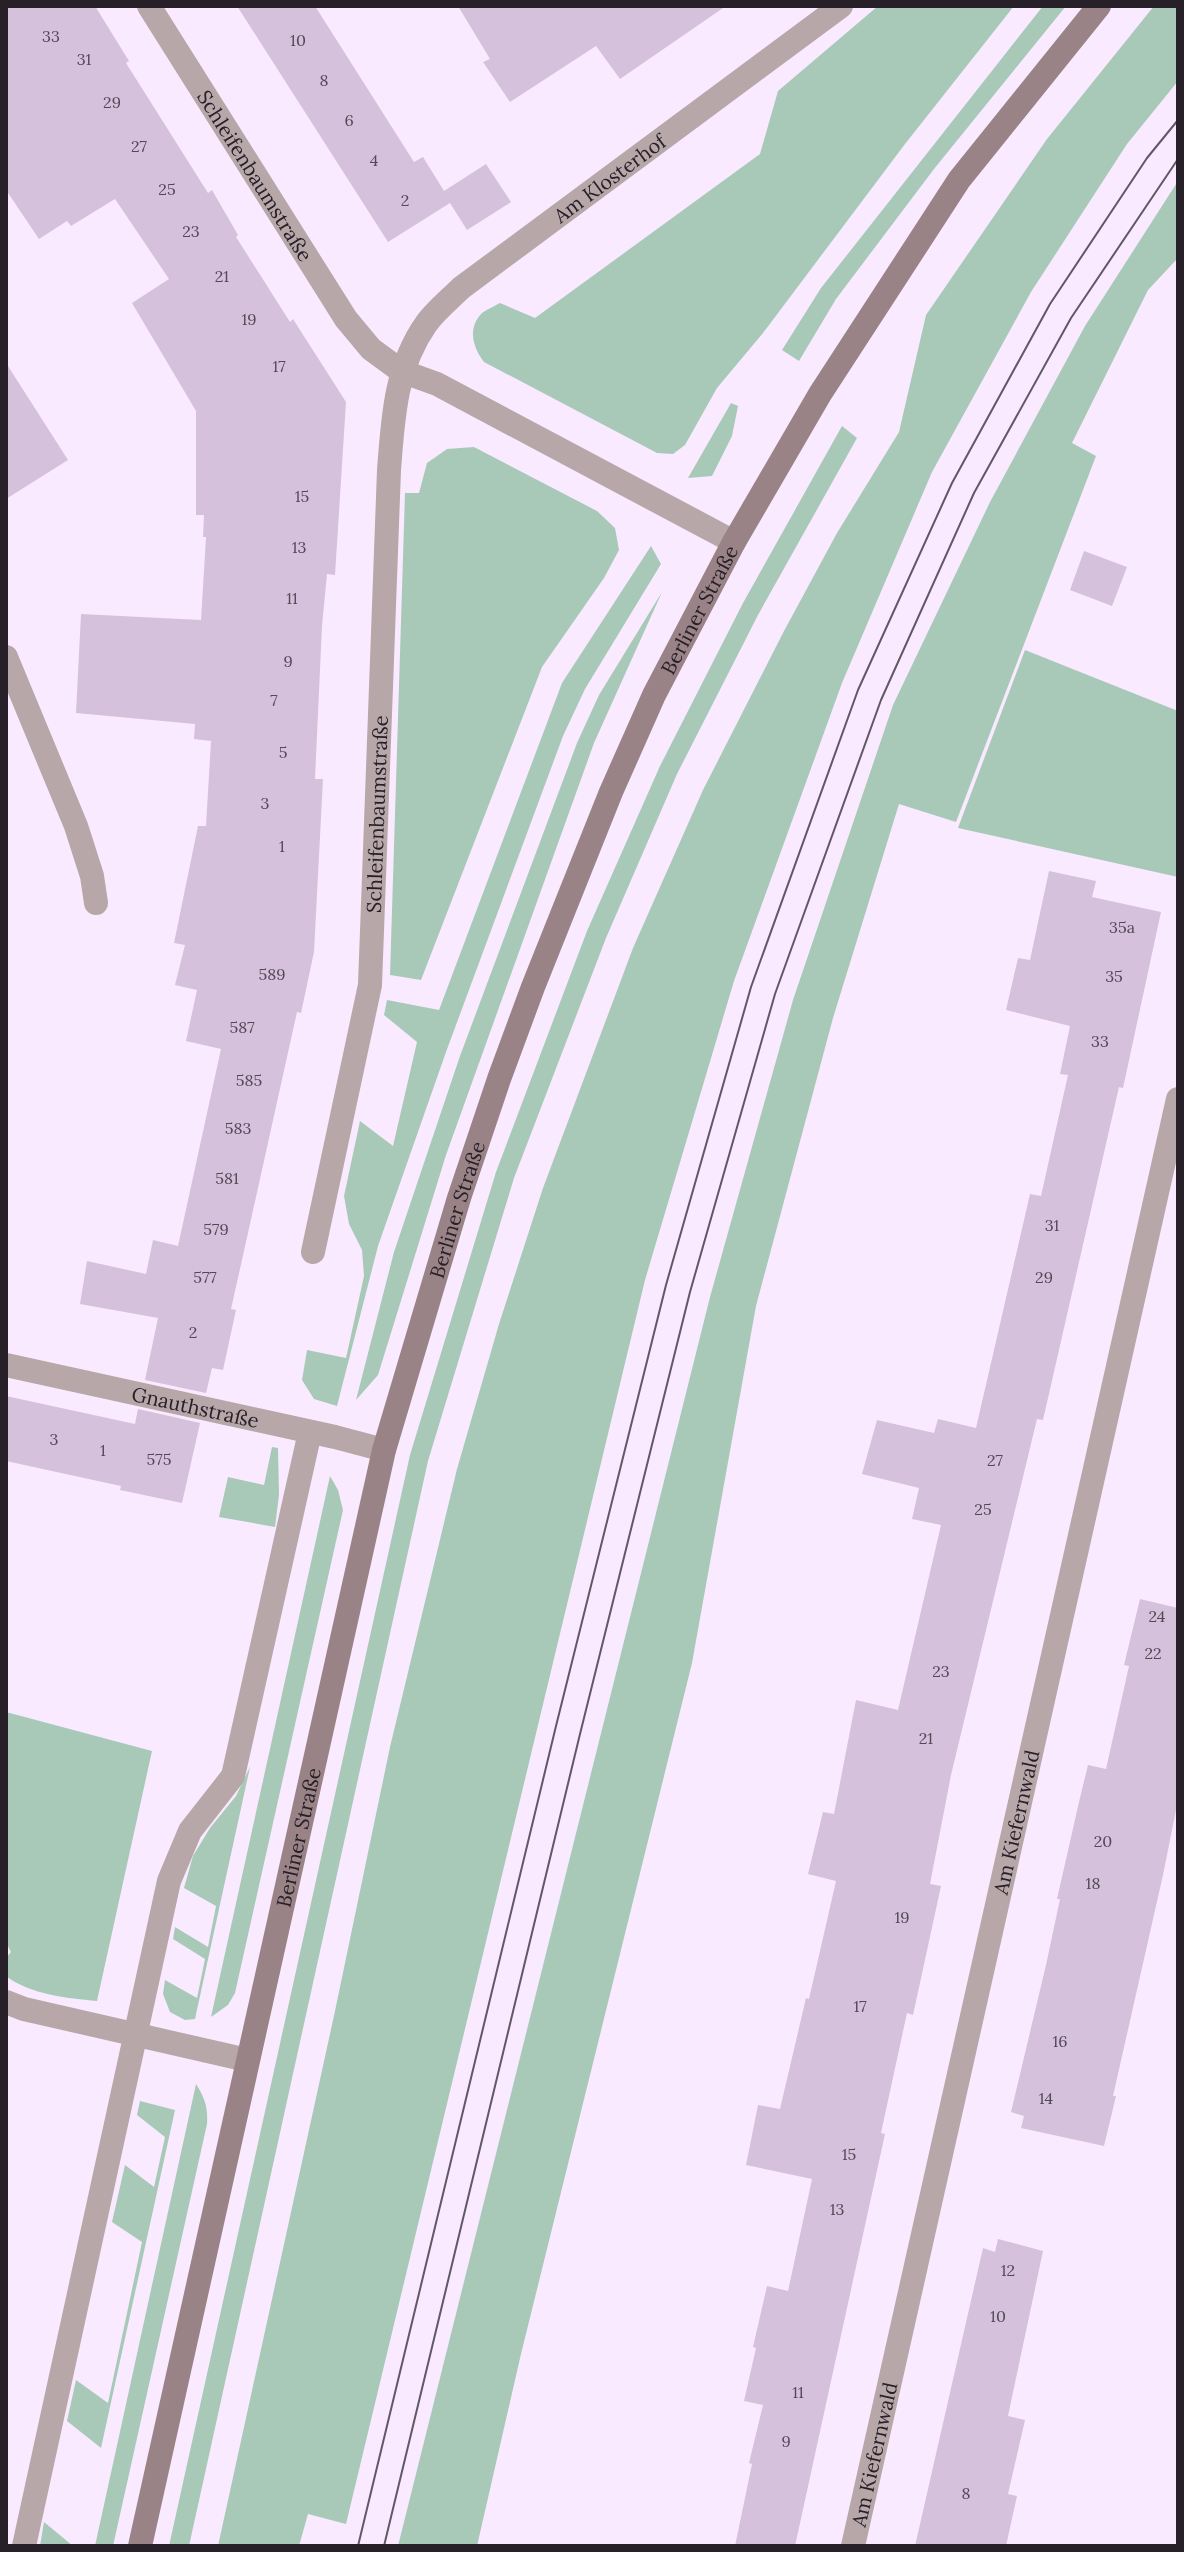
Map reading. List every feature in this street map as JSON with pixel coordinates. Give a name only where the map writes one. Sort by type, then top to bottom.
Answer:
[{"type":"main road","name":"Berliner Straße","points":[[140,2546],[384,1450],[459,1198],[533,987],[611,792],[654,695],[734,542],[820,394],[959,180],[1099,6]]},
{"type":"street","name":"Schleifenbaumstraße","points":[[149,6],[346,319],[371,349],[401,371],[437,384],[734,542]]},
{"type":"street","name":"Am Klosterhof","points":[[401,371],[426,324],[461,288],[841,6]]},
{"type":"street","name":"Schleifenbaumstraße","points":[[313,1252],[370,985],[389,470],[401,371]]},
{"type":"street","points":[[6,657],[76,826],[92,876],[96,903]]},
{"type":"street","name":"Am Kiefernwald","points":[[853,2546],[1178,1099]]},
{"type":"street","name":"Gnauthstraße","points":[[6,1365],[384,1450]]},
{"type":"street","points":[[24,2546],[169,1881],[190,1831],[233,1776],[310,1432]]},
{"type":"street","points":[[6,2002],[24,2009],[247,2060]]},
{"type":"green space","points":[[878,6],[1014,6],[905,144],[763,333],[717,388],[685,445],[673,454],[657,453],[484,362],[473,338],[474,325],[482,313],[500,303],[535,318],[760,154],[778,91]]},
{"type":"green space","points":[[1043,6],[1066,6],[934,169],[836,299],[799,361],[782,350],[821,288]]},
{"type":"green space","points":[[1154,6],[1178,6],[1178,81],[1127,144],[1031,292],[932,472],[842,683],[734,981],[645,1280],[346,2524],[308,2514],[299,2546],[218,2546],[390,1747],[457,1469],[543,1188],[633,948],[703,790],[837,533],[899,432],[926,315],[1047,139]]},
{"type":"green space","points":[[1178,181],[1178,258],[1148,290],[1072,443],[1096,456],[956,822],[899,804],[833,1018],[756,1306],[692,1663],[521,2354],[477,2546],[398,2546],[710,1297],[793,1000],[893,705],[990,502],[1085,326]]},
{"type":"green space","points":[[731,403],[738,406],[732,436],[712,476],[688,478]]},
{"type":"green space","points":[[842,426],[857,438],[758,615],[677,774],[606,938],[514,1178],[428,1461],[189,2546],[169,2546],[410,1455],[496,1172],[587,931],[660,766],[743,603]]},
{"type":"green space","points":[[474,447],[597,511],[615,528],[619,550],[604,578],[542,667],[421,980],[390,975],[405,493],[419,493],[427,463],[447,449]]},
{"type":"green space","points":[[651,546],[661,564],[585,689],[563,736],[446,1052],[378,1246],[337,1406],[314,1399],[302,1380],[307,1350],[346,1358],[364,1276],[362,1250],[349,1224],[344,1196],[360,1121],[393,1146],[417,1042],[384,1015],[387,1000],[439,1010],[562,683]]},
{"type":"green space","points":[[662,592],[594,743],[446,1155],[378,1375],[356,1400],[394,1252],[460,1056],[577,743],[599,695]]},
{"type":"green space","points":[[1025,650],[1178,711],[1178,877],[958,828]]},
{"type":"green space","points":[[272,1447],[278,1448],[279,1495],[275,1527],[219,1517],[228,1477],[264,1485]]},
{"type":"green space","points":[[330,1476],[338,1490],[343,1510],[235,1993],[228,2005],[211,2017]]},
{"type":"green space","points":[[6,1712],[152,1751],[97,2001],[62,1997],[27,1988],[6,1976],[6,1958],[11,1952],[6,1942]]},
{"type":"green space","points":[[250,1767],[195,2019],[185,2020],[170,2012],[163,1994],[165,1980],[197,1998],[205,1959],[173,1939],[175,1927],[208,1947],[216,1906],[184,1888],[193,1856],[210,1828],[236,1796]]},
{"type":"green space","points":[[196,2084],[205,2103],[207,2124],[113,2546],[95,2546]]},
{"type":"green space","points":[[140,2101],[175,2110],[101,2448],[67,2421],[76,2380],[108,2403],[142,2242],[112,2222],[125,2165],[154,2187],[165,2137],[137,2115]]},
{"type":"green space","points":[[44,2522],[73,2546],[40,2546]]},
{"type":"building","points":[[6,6],[95,6],[129,61],[126,63],[208,193],[212,190],[238,235],[236,237],[346,402],[335,575],[327,574],[322,626],[315,779],[323,779],[314,952],[301,1013],[297,1012],[231,1309],[236,1310],[223,1370],[212,1368],[206,1393],[145,1380],[158,1318],[80,1304],[87,1261],[146,1274],[153,1240],[178,1246],[221,1049],[186,1041],[197,990],[175,985],[185,945],[174,943],[198,826],[206,826],[211,741],[194,739],[195,724],[76,713],[81,614],[201,620],[206,537],[203,537],[204,515],[196,515],[196,411],[132,303],[169,279],[115,199],[71,226],[67,221],[39,239],[6,190]]},
{"type":"building","points":[[237,6],[315,6],[414,162],[423,157],[444,191],[486,164],[511,202],[467,230],[450,203],[388,242]]},
{"type":"building","points":[[458,6],[726,6],[620,79],[596,46],[510,102],[483,62],[490,59]]},
{"type":"building","points":[[6,363],[68,460],[6,499]]},
{"type":"building","points":[[1084,551],[1127,567],[1112,606],[1070,590]]},
{"type":"building","points":[[1049,871],[1096,881],[1092,897],[1161,912],[1123,1088],[1119,1087],[1043,1420],[1037,1419],[951,1775],[930,1884],[941,1886],[913,2015],[907,2013],[881,2133],[885,2134],[795,2546],[735,2546],[752,2464],[749,2463],[763,2405],[744,2401],[756,2348],[753,2347],[767,2286],[788,2291],[812,2179],[746,2165],[758,2105],[780,2109],[806,1998],[809,1999],[836,1881],[808,1874],[823,1812],[834,1814],[856,1700],[898,1710],[941,1525],[912,1519],[919,1488],[862,1474],[877,1420],[934,1433],[938,1419],[976,1428],[1030,1194],[1041,1196],[1068,1075],[1060,1074],[1070,1026],[1006,1010],[1018,958],[1030,960]]},
{"type":"building","points":[[6,1396],[135,1424],[138,1409],[200,1423],[182,1503],[6,1461]]},
{"type":"building","points":[[1140,1599],[1178,1608],[1178,1800],[1104,2146],[1021,2128],[1024,2116],[1011,2112],[1088,1765],[1106,1769],[1129,1666],[1124,1665]]},
{"type":"building","points":[[998,2239],[1043,2251],[1008,2416],[1025,2420],[1008,2494],[1017,2496],[1006,2546],[915,2546],[983,2248],[995,2252]]},
{"type":"tram line","points":[[358,2546],[666,1285],[751,987],[858,690],[952,483],[1050,304],[1147,158],[1178,120]]},
{"type":"tram line","points":[[384,2546],[690,1292],[775,994],[881,700],[974,493],[1071,318],[1178,159]]}]
